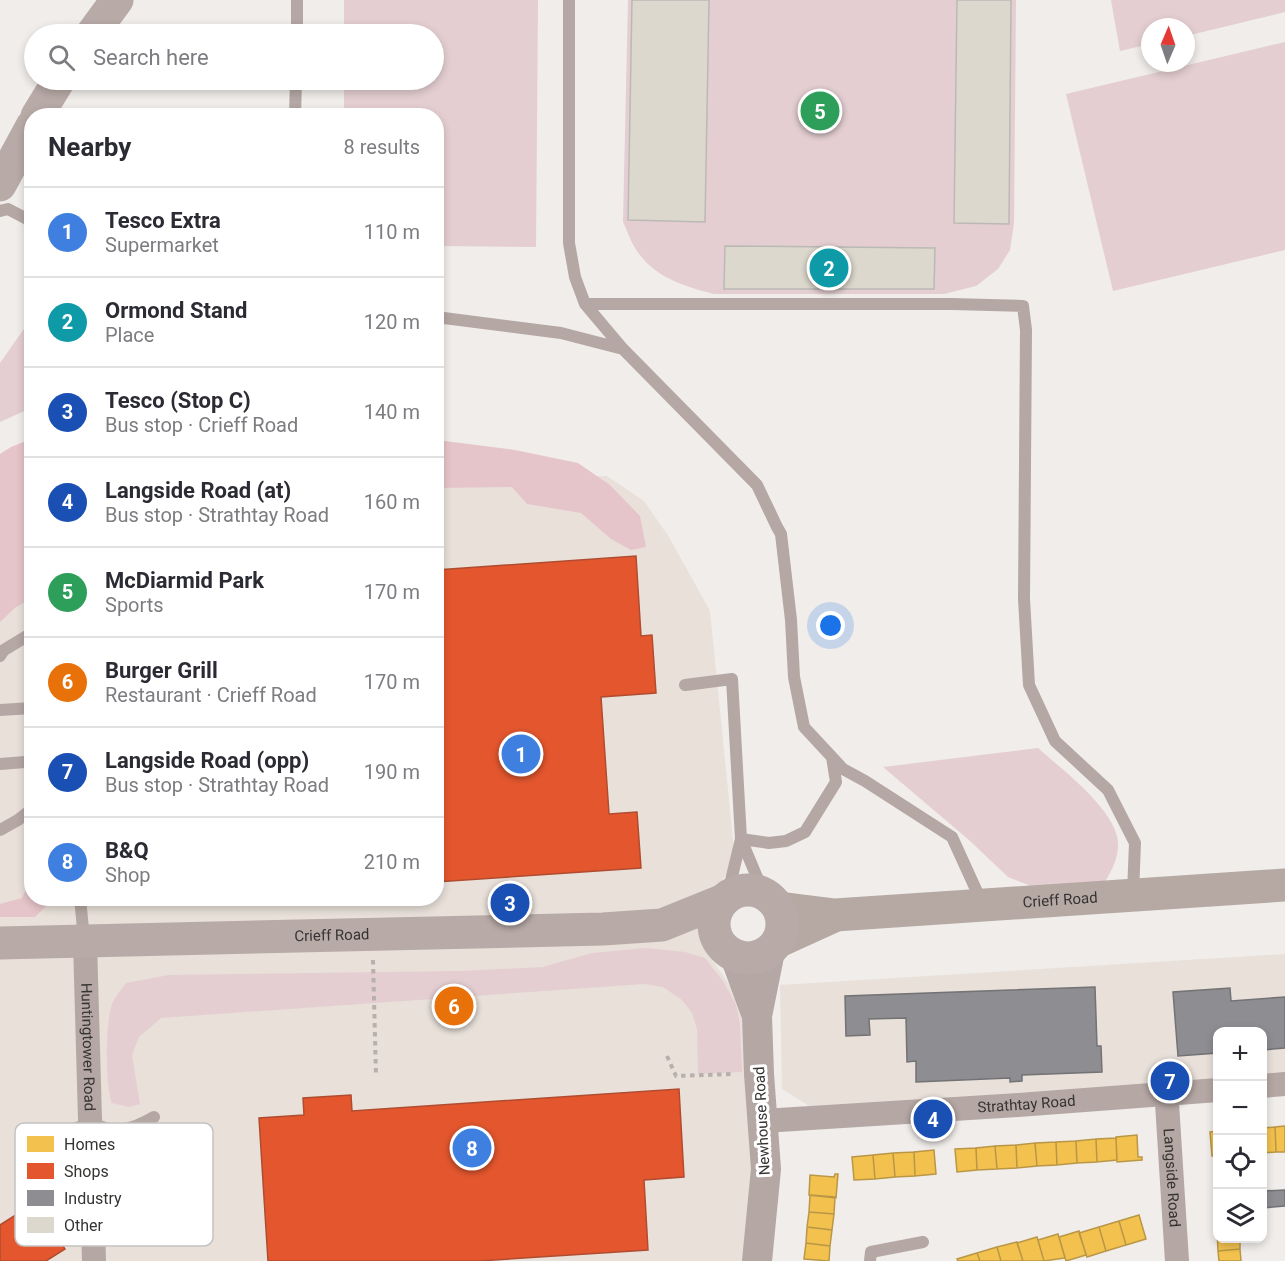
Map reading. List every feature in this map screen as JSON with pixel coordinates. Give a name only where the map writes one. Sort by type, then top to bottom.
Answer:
[{"type":"highway","points":[[99,24],[117,0]]},
{"type":"highway","points":[[42,108],[53,90]]},
{"type":"highway","points":[[0,185],[24,141]]},
{"type":"highway","points":[[743,891],[754,891],[771,901],[782,919],[782,930],[774,946],[750,959],[727,950],[714,929],[715,914],[725,899],[743,891]]},
{"type":"highway","name":"Crieff Road","points":[[0,943],[603,929],[662,925],[725,899]]},
{"type":"highway","name":"Crieff Road","points":[[662,925],[727,950]]},
{"type":"main road","name":"Crieff Road","points":[[771,901],[835,915],[1285,885]]},
{"type":"main road","name":"Crieff Road","points":[[774,946],[835,915]]},
{"type":"street","name":"Huntingtower Road","points":[[85,942],[91,1122]]},
{"type":"street","name":"Newhouse Road","points":[[757,1261],[766,1169],[757,1016],[774,946]]},
{"type":"street","name":"Newhouse Road","points":[[727,950],[757,1016]]},
{"type":"street","points":[[1267,1086],[1285,1084]]},
{"type":"street","name":"Strathtay Road","points":[[763,1121],[1213,1090]]},
{"type":"street","name":"Langside Road","points":[[1165,1094],[1177,1261]]},
{"type":"street","name":"Huntingtower Road","points":[[94,1246],[94,1261]]},
{"type":"lane","points":[[297,0],[297,24]]},
{"type":"lane","points":[[569,0],[569,243],[575,277],[585,304],[623,349],[757,485],[781,534],[794,677],[804,727],[843,769],[952,837],[978,894],[979,904]]},
{"type":"lane","points":[[296,90],[296,108]]},
{"type":"lane","points":[[0,211],[8,209],[24,217]]},
{"type":"lane","points":[[585,304],[1023,306],[1026,330],[1024,599],[1029,685],[1055,741],[1108,790],[1136,843],[1133,895]]},
{"type":"lane","points":[[444,318],[561,333],[623,349]]},
{"type":"lane","points":[[0,656],[4,650],[24,638]]},
{"type":"lane","points":[[685,686],[732,679],[741,839],[725,899]]},
{"type":"lane","points":[[0,710],[24,708]]},
{"type":"lane","points":[[741,839],[770,843],[786,841],[805,832],[836,782],[832,758]]},
{"type":"lane","points":[[0,764],[24,762]]},
{"type":"lane","points":[[0,830],[24,815]]},
{"type":"lane","points":[[741,839],[771,901]]},
{"type":"lane","points":[[81,906],[85,942]]},
{"type":"lane","points":[[143,1123],[154,1117]]},
{"type":"lane","points":[[870,1261],[871,1252],[923,1242]]},
{"type":"path","points":[[373,936],[376,1076]]},
{"type":"path","points":[[667,1056],[676,1077],[759,1074]]},
{"type":"shaded area","points":[[344,0],[538,0],[536,247],[444,246],[444,108],[344,108],[344,90],[444,90],[444,24],[344,24]]},
{"type":"shaded area","points":[[628,0],[1016,0],[1014,223],[1010,250],[998,269],[976,286],[944,294],[714,294],[680,284],[660,273],[642,258],[623,222]]},
{"type":"shaded area","points":[[1111,0],[1285,0],[1285,12],[1195,34],[1195,18],[1141,18],[1141,46],[1120,51]]},
{"type":"shaded area","points":[[1285,42],[1285,250],[1113,291],[1066,94],[1159,72],[1195,72],[1195,63]]},
{"type":"shaded area","points":[[24,329],[24,411],[0,422],[0,363]]},
{"type":"shaded area","points":[[444,441],[515,450],[578,463],[610,485],[640,516],[646,547],[631,550],[611,539],[581,513],[527,504],[512,487],[444,488]]},
{"type":"shaded area","points":[[24,442],[24,603],[0,622],[0,454]]},
{"type":"shaded area","points":[[607,476],[644,501],[669,537],[710,611],[735,860],[712,896],[707,952],[746,1009],[754,1231],[745,1261],[0,1261],[0,609],[24,596],[24,906],[444,906],[444,480]]},
{"type":"shaded area","points":[[1038,748],[1088,793],[1110,820],[1118,847],[1116,858],[1102,886],[1036,888],[1008,877],[969,840],[883,767]]},
{"type":"shaded area","points":[[24,894],[24,906],[46,906],[35,917],[0,917],[0,904],[22,898]]},
{"type":"shaded area","points":[[646,948],[685,952],[705,958],[723,981],[736,1004],[740,1024],[742,1072],[698,1074],[697,1029],[692,1013],[682,1000],[663,987],[644,984],[161,1018],[139,1037],[132,1055],[140,1104],[129,1107],[112,1103],[107,1068],[108,1022],[113,1002],[126,983],[169,975],[459,971],[543,967],[592,953]]},
{"type":"shaded area","points":[[1285,954],[1285,1074],[1267,1076],[1267,1027],[1213,1027],[1213,1080],[809,1106],[782,1089],[780,985]]},
{"type":"building: Homes","points":[[1285,1126],[1285,1152],[1276,1152],[1275,1127]]},
{"type":"building: Homes","points":[[1275,1127],[1276,1152],[1267,1153],[1267,1128]]},
{"type":"building: Homes","points":[[1210,1132],[1213,1132],[1213,1156],[1212,1156]]},
{"type":"building: Homes","points":[[1137,1135],[1138,1157],[1142,1157],[1142,1160],[1117,1162],[1116,1137]]},
{"type":"building: Homes","points":[[1116,1138],[1117,1160],[1097,1162],[1096,1139]]},
{"type":"building: Homes","points":[[1096,1139],[1097,1162],[1077,1163],[1076,1141]]},
{"type":"building: Homes","points":[[1076,1141],[1077,1163],[1057,1165],[1056,1142]]},
{"type":"building: Homes","points":[[1056,1142],[1057,1165],[1037,1166],[1035,1143]]},
{"type":"building: Homes","points":[[1035,1143],[1037,1166],[1017,1168],[1016,1145]]},
{"type":"building: Homes","points":[[1016,1145],[1017,1168],[997,1169],[995,1146]]},
{"type":"building: Homes","points":[[995,1146],[997,1169],[977,1170],[976,1148]]},
{"type":"building: Homes","points":[[976,1148],[977,1170],[957,1172],[955,1149]]},
{"type":"building: Homes","points":[[934,1150],[936,1174],[915,1176],[914,1152]]},
{"type":"building: Homes","points":[[914,1152],[915,1176],[895,1177],[893,1153]]},
{"type":"building: Homes","points":[[893,1153],[895,1177],[875,1179],[873,1155]]},
{"type":"building: Homes","points":[[873,1155],[875,1179],[854,1180],[852,1157]]},
{"type":"building: Homes","points":[[838,1174],[836,1198],[809,1195],[810,1175],[834,1177]]},
{"type":"building: Homes","points":[[810,1195],[835,1197],[834,1214],[809,1212]]},
{"type":"building: Homes","points":[[809,1212],[834,1214],[832,1230],[807,1227]]},
{"type":"building: Homes","points":[[1139,1215],[1146,1239],[1126,1245],[1119,1221]]},
{"type":"building: Homes","points":[[1119,1221],[1126,1245],[1106,1251],[1099,1227]]},
{"type":"building: Homes","points":[[807,1227],[832,1230],[830,1246],[806,1243]]},
{"type":"building: Homes","points":[[1099,1227],[1106,1251],[1087,1257],[1079,1233]]},
{"type":"building: Homes","points":[[1079,1231],[1086,1255],[1066,1261],[1059,1237]]},
{"type":"building: Homes","points":[[1058,1234],[1065,1258],[1044,1261],[1038,1240]]},
{"type":"building: Homes","points":[[1037,1237],[1044,1261],[1023,1261],[1017,1243]]},
{"type":"building: Homes","points":[[1017,1242],[1023,1261],[1001,1261],[997,1247]]},
{"type":"building: Homes","points":[[806,1243],[830,1246],[829,1261],[804,1259]]},
{"type":"building: Homes","points":[[1218,1243],[1240,1243],[1240,1249],[1218,1251]]},
{"type":"building: Homes","points":[[997,1247],[1001,1261],[980,1261],[977,1253]]},
{"type":"building: Homes","points":[[1240,1249],[1241,1261],[1219,1261],[1218,1251]]},
{"type":"building: Homes","points":[[977,1253],[980,1261],[958,1261],[957,1259]]},
{"type":"building: Shops","points":[[636,556],[641,636],[652,635],[656,693],[601,697],[609,814],[637,812],[641,868],[444,881],[444,569]]},
{"type":"building: Shops","points":[[679,1089],[684,1177],[644,1180],[648,1250],[479,1261],[268,1261],[259,1118],[304,1115],[303,1098],[351,1095],[352,1111]]},
{"type":"building: Shops","points":[[15,1215],[15,1246],[63,1246],[65,1249],[46,1261],[0,1261],[0,1225]]},
{"type":"building: Industry","points":[[1095,987],[1097,1046],[1101,1046],[1102,1072],[1022,1075],[1022,1081],[1010,1082],[1010,1078],[916,1082],[916,1061],[907,1062],[906,1018],[869,1019],[870,1035],[846,1036],[845,996]]},
{"type":"building: Industry","points":[[1230,988],[1231,1001],[1285,997],[1285,1048],[1267,1050],[1267,1027],[1213,1027],[1213,1053],[1178,1056],[1173,992]]},
{"type":"building: Industry","points":[[1285,1190],[1285,1206],[1267,1208],[1267,1191]]},
{"type":"building: Other","points":[[632,0],[709,0],[705,222],[628,220]]},
{"type":"building: Other","points":[[957,0],[1011,0],[1009,224],[954,223]]},
{"type":"building: Other","points":[[725,246],[935,248],[934,289],[724,289]]},
{"type":"place","name":"McDiarmid Park","points":[[820,111]]},
{"type":"place","name":"Ormond Stand","points":[[829,268]]},
{"type":"place","name":"Tesco Extra","points":[[521,754]]},
{"type":"place","name":"Tesco (Stop C)","points":[[510,903]]},
{"type":"place","name":"Burger Grill","points":[[454,1006]]},
{"type":"place","name":"Langside Road (opp)","points":[[1170,1081]]},
{"type":"place","name":"Langside Road (at)","points":[[933,1119]]},
{"type":"place","name":"B&Q","points":[[472,1148]]}]
